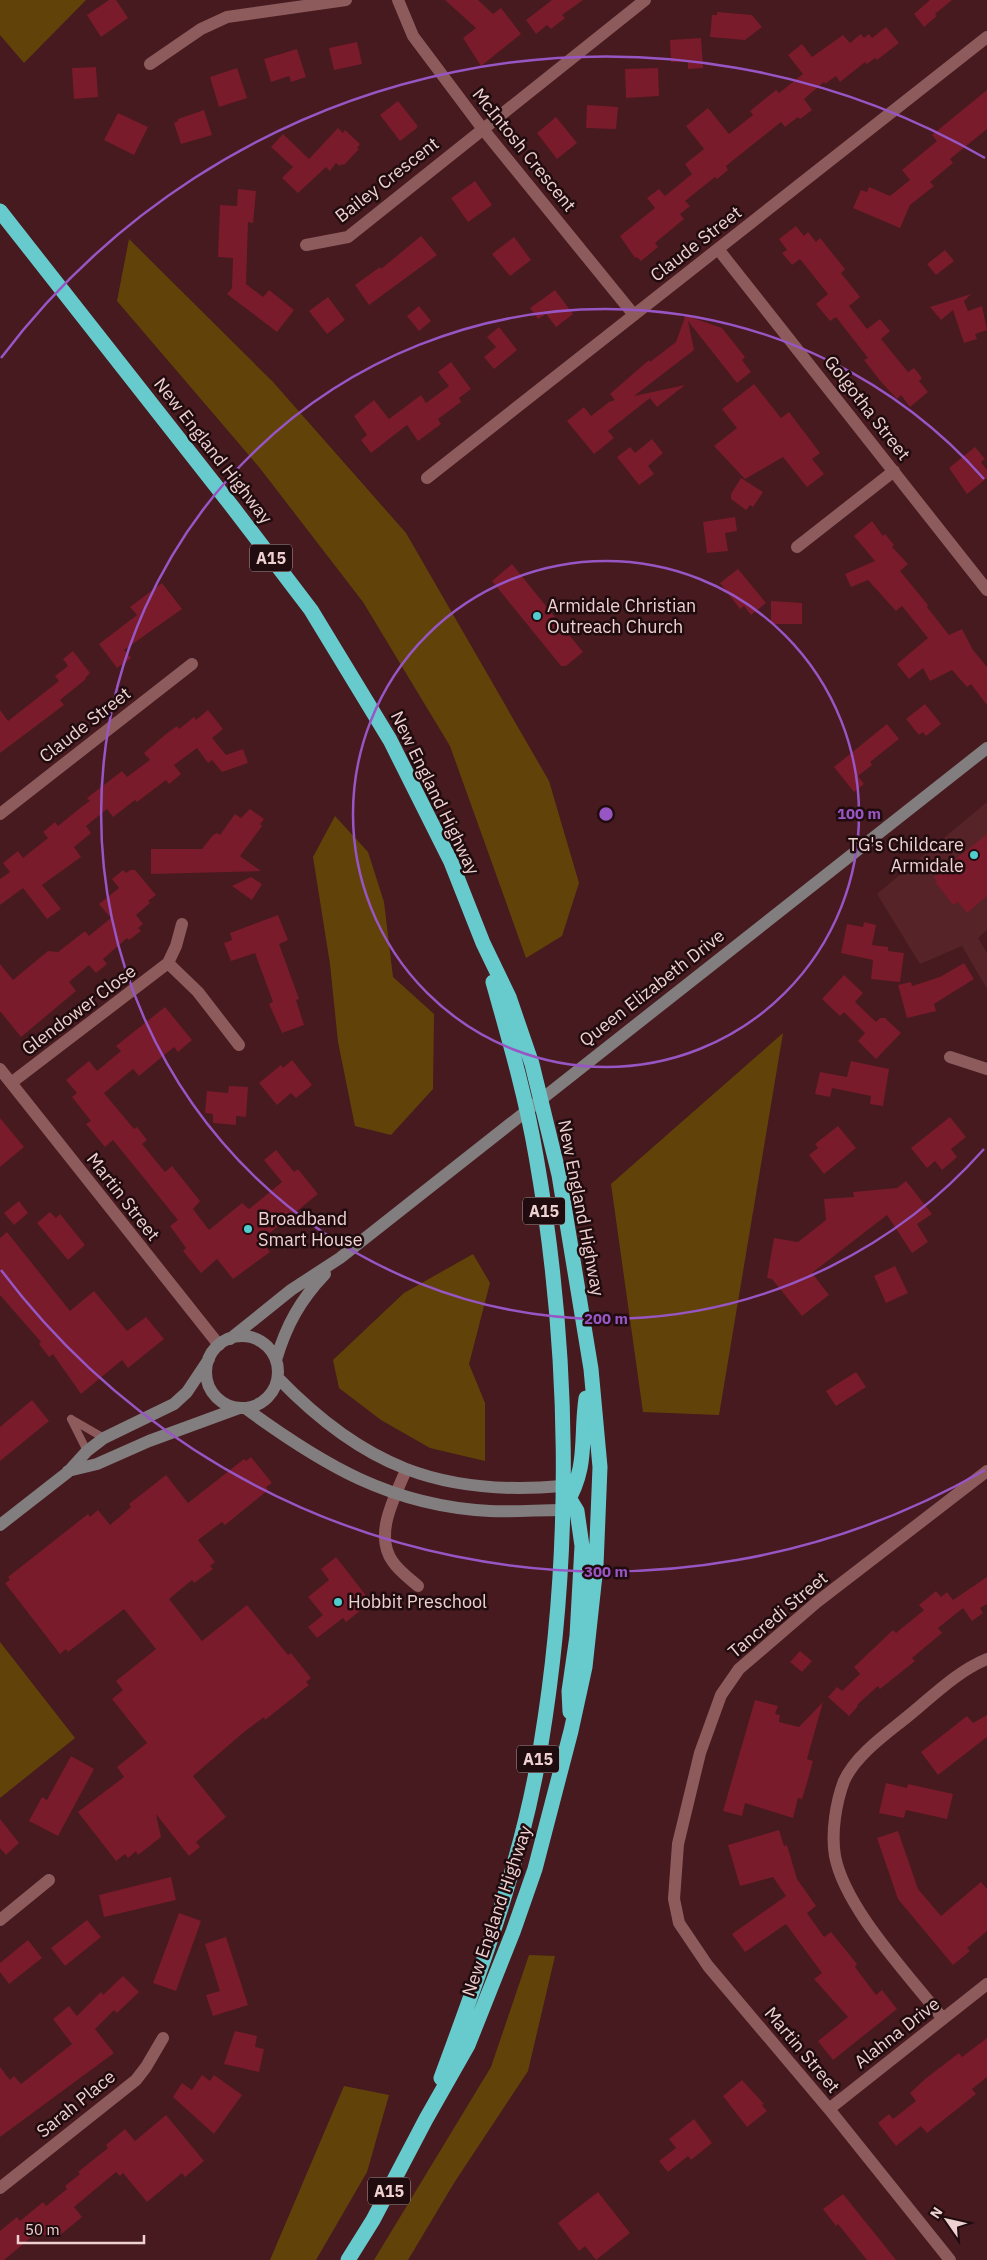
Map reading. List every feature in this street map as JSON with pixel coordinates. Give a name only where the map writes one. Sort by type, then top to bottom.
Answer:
[{"type":"highway","name":"New England Highway","points":[[0,211],[234,509],[310,610],[390,740],[451,862],[483,943],[509,997],[532,1064],[559,1175],[591,1369],[600,1467],[596,1566],[586,1667],[535,1868],[513,1932],[468,2045],[426,2119],[373,2220],[348,2260]]},
{"type":"highway","name":"New England Highway","points":[[426,2119],[470,1999],[517,1853],[533,1782],[541,1746],[559,1607],[565,1498],[559,1328],[549,1240],[536,1155],[515,1059],[483,943]]},
{"type":"highway","points":[[571,1731],[568,1691],[577,1636],[582,1546],[576,1510],[565,1498],[576,1488],[583,1457],[585,1401],[591,1369]]},
{"type":"main road","name":"Queen Elizabeth Drive","points":[[224,1342],[291,1290],[340,1258],[614,1040],[987,748]]},
{"type":"main road","name":"Queen Elizabeth Drive","points":[[276,1360],[290,1321],[300,1302],[340,1258]]},
{"type":"main road","points":[[0,1525],[68,1472],[86,1451],[104,1438],[174,1404],[187,1392],[209,1359],[224,1342],[248,1337],[257,1340],[272,1351],[276,1360],[278,1378],[270,1395],[255,1406],[242,1408],[149,1441],[97,1464],[68,1472]]},
{"type":"main road","points":[[209,1359],[207,1378],[210,1387],[222,1402],[242,1408],[328,1464],[396,1495],[440,1505],[490,1511],[565,1498]]},
{"type":"main road","points":[[278,1378],[306,1407],[335,1431],[367,1452],[406,1470],[491,1489],[565,1498]]},
{"type":"street","points":[[150,64],[201,29],[228,17],[346,0]]},
{"type":"street","name":"McIntosh Crescent","points":[[398,0],[413,36],[482,128],[634,315]]},
{"type":"street","name":"Bailey Crescent","points":[[306,245],[348,237],[482,128],[645,0]]},
{"type":"street","name":"Claude Street","points":[[427,478],[987,37]]},
{"type":"street","name":"Golgotha Street","points":[[718,249],[987,590]]},
{"type":"street","points":[[797,547],[894,471]]},
{"type":"street","name":"Claude Street","points":[[0,814],[192,664]]},
{"type":"street","name":"Glendower Close","points":[[11,1083],[168,963],[176,946],[182,924]]},
{"type":"street","points":[[168,963],[198,992],[239,1045]]},
{"type":"street","points":[[950,1057],[987,1069]]},
{"type":"street","name":"Martin Street","points":[[0,1069],[224,1342]]},
{"type":"street","points":[[406,1470],[385,1528],[384,1541],[393,1563],[418,1586]]},
{"type":"street","name":"Tancredi Street","points":[[678,1844],[700,1752],[721,1695],[739,1669],[817,1602],[987,1471]]},
{"type":"street","points":[[943,2019],[870,1926],[844,1882],[835,1855],[835,1819],[844,1780],[857,1762],[893,1728],[971,1665],[987,1658]]},
{"type":"street","name":"Martin Street","points":[[678,1844],[674,1899],[679,1923],[708,1966],[829,2109],[950,2260]]},
{"type":"street","points":[[0,1920],[49,1880]]},
{"type":"street","name":"Alahna Drive","points":[[829,2109],[987,1984]]},
{"type":"street","name":"Sarah Place","points":[[0,2188],[136,2080],[163,2038]]},
{"type":"lane","points":[[86,1451],[71,1419],[104,1438]]},
{"type":"shaded area","points":[[0,0],[86,0],[24,63],[0,35]]},
{"type":"shaded area","points":[[129,239],[273,382],[406,533],[549,781],[579,883],[562,936],[526,958],[450,746],[363,602],[259,467],[117,301]]},
{"type":"shaded area","points":[[987,802],[987,930],[978,938],[987,953],[987,989],[962,946],[920,964],[877,894]]},
{"type":"shaded area","points":[[335,816],[368,852],[384,902],[393,977],[434,1014],[433,1089],[391,1135],[355,1126],[338,1042],[330,964],[313,857]]},
{"type":"shaded area","points":[[783,1033],[719,1415],[643,1412],[611,1184]]},
{"type":"shaded area","points":[[473,1254],[490,1283],[469,1364],[485,1403],[485,1461],[430,1448],[381,1420],[339,1388],[333,1360],[404,1293]]},
{"type":"shaded area","points":[[0,1642],[75,1738],[0,1798]]},
{"type":"shaded area","points":[[529,1955],[555,1956],[528,2071],[454,2183],[408,2260],[374,2260],[491,2067]]},
{"type":"shaded area","points":[[344,2086],[389,2095],[367,2172],[316,2260],[270,2260]]},
{"type":"building","points":[[109,0],[116,0],[128,18],[101,37],[87,15]]},
{"type":"building","points":[[445,0],[478,0],[493,14],[501,8],[521,34],[481,66],[463,38],[476,28]]},
{"type":"building","points":[[552,0],[583,0],[562,15],[565,18],[551,29],[547,25],[536,34],[526,20]]},
{"type":"building","points":[[930,0],[952,0],[935,14],[937,16],[924,27],[914,14]]},
{"type":"building","points":[[717,12],[752,15],[762,27],[745,40],[710,37],[712,15],[717,15]]},
{"type":"building","points":[[886,27],[899,43],[877,60],[875,58],[867,64],[865,62],[840,82],[836,76],[825,84],[824,82],[804,99],[812,110],[800,119],[798,117],[785,127],[781,122],[726,166],[728,170],[717,179],[715,177],[685,201],[690,206],[680,214],[684,219],[655,243],[658,247],[641,261],[637,257],[635,258],[620,236],[655,208],[647,198],[659,189],[665,196],[692,174],[685,164],[704,149],[686,126],[708,108],[729,134],[753,115],[750,111],[776,90],[779,93],[803,74],[788,55],[802,44],[812,57],[843,35],[850,43],[861,34],[864,38],[869,34],[872,38]]},
{"type":"building","points":[[701,38],[703,68],[688,69],[688,62],[671,62],[670,40]]},
{"type":"building","points":[[357,42],[362,64],[334,70],[329,48]]},
{"type":"building","points":[[297,49],[306,77],[291,82],[289,76],[271,82],[264,59]]},
{"type":"building","points":[[96,67],[98,97],[74,99],[72,68]]},
{"type":"building","points":[[237,68],[247,98],[219,107],[210,77]]},
{"type":"building","points":[[658,68],[659,96],[626,98],[625,69]]},
{"type":"building","points":[[987,90],[987,129],[950,159],[953,163],[930,182],[934,186],[910,205],[900,228],[853,208],[861,190],[867,192],[869,187],[890,196],[910,180],[902,170],[937,141],[932,135]]},
{"type":"building","points":[[398,101],[417,125],[417,128],[400,141],[380,115]]},
{"type":"building","points":[[587,105],[618,107],[616,129],[586,128]]},
{"type":"building","points":[[204,110],[212,135],[181,144],[174,123],[178,119]]},
{"type":"building","points":[[118,113],[148,127],[134,155],[104,140]]},
{"type":"building","points":[[556,117],[577,143],[557,159],[537,133]]},
{"type":"building","points":[[338,128],[343,133],[345,130],[360,144],[357,148],[359,149],[344,165],[340,166],[336,163],[330,171],[326,167],[298,193],[282,178],[293,167],[271,147],[283,134],[309,159]]},
{"type":"building","points":[[475,181],[492,205],[468,222],[451,198]]},
{"type":"building","points":[[238,189],[256,191],[253,223],[248,222],[246,284],[263,297],[269,290],[294,310],[277,332],[227,294],[232,288],[233,258],[218,257],[220,205],[237,206]]},
{"type":"building","points":[[796,226],[804,236],[808,232],[816,242],[820,238],[845,269],[841,273],[860,297],[849,306],[867,329],[880,319],[890,331],[881,339],[908,372],[914,368],[922,378],[919,381],[928,392],[910,407],[901,395],[897,399],[882,383],[864,360],[868,358],[836,317],[830,321],[816,304],[828,294],[800,259],[792,265],[782,253],[787,250],[779,239]]},
{"type":"building","points":[[421,236],[437,255],[369,305],[355,285],[380,267],[381,269]]},
{"type":"building","points":[[514,237],[531,260],[510,276],[492,254]]},
{"type":"building","points":[[945,250],[954,261],[936,275],[927,264]]},
{"type":"building","points":[[555,290],[573,314],[556,327],[546,314],[538,319],[530,308]]},
{"type":"building","points":[[971,294],[964,301],[968,311],[982,306],[987,330],[975,334],[977,339],[964,343],[953,310],[941,320],[930,307]]},
{"type":"building","points":[[328,297],[345,320],[327,334],[309,311]]},
{"type":"building","points":[[419,306],[431,321],[419,331],[407,316]]},
{"type":"building","points":[[686,314],[687,316],[722,328],[745,357],[742,360],[751,372],[737,383],[688,321],[694,350],[634,396],[685,385],[657,407],[650,398],[608,431],[614,438],[594,454],[567,421],[584,407],[591,416],[609,402],[615,400],[610,394],[649,360],[650,362],[676,342],[685,317],[683,315]]},
{"type":"building","points":[[499,327],[517,350],[494,369],[484,357],[496,347],[487,337]]},
{"type":"building","points":[[451,362],[471,389],[459,398],[461,402],[438,419],[441,424],[418,441],[407,425],[371,453],[361,440],[367,435],[354,416],[374,400],[389,419],[421,395],[426,403],[449,386],[438,372]]},
{"type":"building","points":[[754,384],[781,418],[789,412],[820,453],[812,459],[824,474],[807,487],[783,457],[745,479],[714,446],[737,428],[722,409]]},
{"type":"building","points":[[652,439],[663,453],[648,466],[654,474],[639,485],[617,457],[630,447],[635,453]]},
{"type":"building","points":[[975,447],[985,459],[981,462],[987,470],[987,478],[967,494],[949,468]]},
{"type":"building","points":[[741,478],[763,492],[753,507],[750,505],[746,510],[731,499],[731,494]]},
{"type":"building","points":[[735,517],[737,531],[725,533],[728,551],[707,553],[703,522]]},
{"type":"building","points":[[872,521],[883,536],[885,534],[894,545],[892,547],[908,564],[900,571],[928,605],[927,607],[949,635],[962,629],[973,650],[987,667],[987,705],[971,684],[967,687],[952,670],[930,681],[923,668],[909,679],[897,664],[928,638],[902,606],[896,611],[868,580],[851,587],[845,574],[875,561],[854,536]]},
{"type":"building","name":"Armidale Christian Outreach Church","points":[[512,564],[583,652],[566,666],[561,666],[492,581]]},
{"type":"building","points":[[738,569],[766,603],[751,615],[744,606],[740,609],[720,583]]},
{"type":"building","points":[[162,583],[182,609],[124,650],[131,658],[117,668],[99,644],[137,615],[130,607]]},
{"type":"building","points":[[771,601],[802,603],[802,624],[771,624]]},
{"type":"building","points":[[73,651],[90,673],[86,679],[60,700],[64,705],[0,753],[0,710],[8,721],[59,681],[55,676],[68,666],[63,659]]},
{"type":"building","points":[[925,704],[941,724],[926,736],[923,732],[919,735],[906,719]]},
{"type":"building","points":[[208,710],[223,729],[212,738],[226,755],[243,749],[248,763],[222,772],[212,760],[208,763],[197,748],[174,765],[181,774],[169,784],[166,780],[113,817],[107,809],[86,826],[91,833],[74,847],[81,857],[42,885],[61,909],[47,919],[23,888],[0,905],[0,879],[10,872],[3,863],[18,851],[23,858],[48,838],[43,832],[55,822],[58,826],[90,801],[87,798],[122,771],[127,777],[150,760],[144,753],[166,734],[177,726],[179,729],[194,717],[196,720]]},
{"type":"building","points":[[887,724],[899,739],[870,762],[872,765],[858,776],[864,784],[854,792],[834,767]]},
{"type":"building","points":[[250,809],[264,819],[260,824],[262,826],[240,856],[261,871],[151,874],[151,849],[202,849],[213,835],[217,833],[220,835],[235,814],[241,818]]},
{"type":"building","name":"TG's Childcare Armidale","points":[[987,834],[987,896],[967,913],[958,902],[953,905],[933,877]]},
{"type":"building","points":[[123,870],[126,873],[130,870],[135,870],[156,895],[136,915],[143,924],[138,928],[141,931],[129,940],[127,938],[103,959],[107,964],[96,973],[89,965],[69,982],[76,991],[21,1037],[0,1011],[0,964],[13,980],[48,951],[58,952],[85,931],[89,936],[111,918],[99,904],[119,888],[112,879]]},
{"type":"building","points":[[251,877],[262,884],[252,900],[232,886]]},
{"type":"building","points":[[278,915],[288,940],[279,944],[299,999],[296,1000],[304,1025],[282,1033],[269,1004],[273,1002],[255,953],[231,961],[224,943],[232,940],[230,933]]},
{"type":"building","points":[[864,922],[876,925],[872,945],[888,947],[888,951],[904,953],[900,982],[871,979],[873,960],[841,953],[847,924],[863,927]]},
{"type":"building","points":[[964,963],[974,979],[934,1004],[936,1011],[907,1018],[898,985],[911,982],[912,986],[940,977]]},
{"type":"building","points":[[844,975],[863,993],[855,1002],[876,1022],[880,1018],[885,1018],[901,1033],[876,1059],[858,1041],[865,1033],[844,1012],[840,1016],[822,999]]},
{"type":"building","points":[[165,1007],[192,1040],[178,1052],[174,1047],[139,1076],[133,1069],[104,1093],[134,1129],[137,1127],[147,1140],[142,1144],[165,1172],[172,1166],[200,1201],[193,1209],[209,1230],[242,1203],[249,1209],[282,1182],[264,1160],[276,1150],[294,1172],[298,1169],[318,1194],[261,1240],[270,1252],[233,1279],[217,1259],[201,1273],[183,1251],[186,1248],[170,1226],[178,1220],[113,1140],[105,1147],[86,1124],[91,1121],[72,1097],[77,1093],[66,1080],[89,1061],[97,1071],[121,1051],[116,1046]]},
{"type":"building","points":[[292,1060],[312,1085],[296,1098],[291,1093],[277,1105],[259,1083],[281,1065],[283,1068]]},
{"type":"building","points":[[851,1061],[889,1069],[883,1106],[870,1104],[871,1096],[832,1088],[830,1097],[815,1094],[820,1072],[847,1077]]},
{"type":"building","points":[[229,1086],[248,1087],[246,1117],[236,1116],[236,1125],[213,1123],[213,1114],[205,1113],[207,1091],[228,1093]]},
{"type":"building","points":[[950,1117],[966,1137],[951,1149],[957,1157],[942,1170],[935,1161],[927,1168],[911,1148]]},
{"type":"building","points":[[0,1118],[24,1147],[0,1167]]},
{"type":"building","points":[[838,1126],[856,1148],[824,1174],[809,1155],[818,1148],[815,1144]]},
{"type":"building","points":[[906,1181],[932,1214],[917,1224],[928,1242],[912,1253],[887,1215],[812,1273],[829,1295],[802,1316],[772,1279],[767,1278],[774,1238],[798,1242],[826,1220],[824,1199],[854,1197],[853,1192],[897,1188]]},
{"type":"building","points":[[19,1201],[28,1213],[14,1225],[4,1213]]},
{"type":"building","points":[[50,1212],[56,1218],[60,1214],[85,1245],[68,1260],[37,1223]]},
{"type":"building","points":[[7,1232],[70,1311],[94,1291],[127,1331],[146,1317],[164,1339],[128,1368],[122,1360],[81,1394],[53,1354],[49,1357],[39,1344],[41,1342],[0,1295],[0,1238]]},
{"type":"building","points":[[895,1266],[908,1293],[886,1303],[874,1276]]},
{"type":"building","points":[[856,1372],[866,1387],[836,1406],[826,1391]]},
{"type":"building","points":[[32,1400],[49,1421],[0,1461],[0,1427]]},
{"type":"building","points":[[251,1457],[272,1483],[266,1487],[268,1490],[225,1525],[222,1522],[198,1540],[215,1562],[210,1566],[213,1569],[194,1583],[192,1580],[169,1599],[202,1641],[247,1605],[288,1655],[291,1653],[311,1678],[306,1682],[309,1685],[265,1720],[264,1717],[244,1732],[193,1776],[226,1817],[196,1842],[200,1847],[189,1856],[156,1814],[161,1837],[138,1855],[136,1851],[128,1858],[125,1854],[116,1861],[78,1812],[124,1777],[117,1767],[147,1743],[112,1699],[123,1690],[116,1681],[156,1649],[124,1609],[68,1652],[66,1649],[60,1654],[5,1583],[10,1580],[8,1577],[88,1514],[90,1517],[98,1510],[110,1525],[131,1507],[129,1504],[166,1475],[188,1503],[244,1459],[246,1461]]},
{"type":"building","name":"Hobbit Preschool","points":[[336,1557],[368,1598],[358,1606],[361,1610],[346,1622],[343,1618],[317,1638],[308,1627],[323,1615],[308,1597],[329,1580],[321,1569]]},
{"type":"building","points":[[987,1577],[987,1604],[980,1608],[983,1613],[972,1621],[963,1608],[938,1628],[942,1633],[912,1658],[915,1661],[880,1689],[878,1686],[857,1705],[849,1716],[828,1697],[837,1687],[842,1691],[860,1674],[854,1667],[893,1630],[896,1633],[924,1610],[919,1605],[936,1591],[941,1597],[947,1592],[953,1600]]},
{"type":"building","points":[[800,1651],[812,1661],[802,1672],[790,1662]]},
{"type":"building","points":[[755,1700],[778,1706],[775,1714],[780,1715],[779,1722],[799,1727],[823,1702],[807,1759],[813,1761],[802,1799],[798,1798],[793,1818],[745,1803],[742,1816],[723,1811]]},
{"type":"building","points":[[987,1715],[987,1737],[938,1775],[921,1752],[967,1716],[973,1723]]},
{"type":"building","points":[[71,1756],[94,1769],[58,1836],[29,1821],[42,1797],[47,1800]]},
{"type":"building","points":[[886,1783],[907,1788],[908,1784],[953,1794],[947,1819],[906,1810],[904,1818],[879,1813]]},
{"type":"building","points":[[0,1819],[19,1843],[6,1855],[0,1848]]},
{"type":"building","points":[[779,1830],[784,1846],[787,1845],[797,1879],[816,1906],[807,1913],[824,1937],[831,1932],[857,1964],[855,1967],[876,1995],[882,1990],[897,2009],[833,2060],[818,2041],[848,2017],[814,1979],[822,1973],[786,1924],[745,1952],[732,1934],[786,1896],[773,1877],[740,1886],[728,1845]]},
{"type":"building","points":[[898,1831],[918,1889],[941,1916],[981,1882],[987,1889],[987,1931],[967,1948],[970,1951],[953,1965],[898,1899],[877,1838]]},
{"type":"building","points":[[171,1877],[176,1900],[104,1917],[99,1895]]},
{"type":"building","points":[[179,1913],[201,1921],[176,1991],[153,1983]]},
{"type":"building","points":[[87,1920],[101,1937],[65,1966],[51,1948]]},
{"type":"building","points":[[226,1937],[248,2005],[213,2016],[206,1995],[220,1991],[205,1944]]},
{"type":"building","points":[[28,1940],[42,1958],[9,1984],[0,1972],[0,1963]]},
{"type":"building","points":[[123,1976],[139,1992],[117,2013],[114,2010],[95,2029],[114,2053],[0,2137],[0,2067],[10,2080],[14,2076],[21,2084],[72,2044],[53,2019],[69,2006],[77,2016],[101,1992],[103,1995]]},
{"type":"building","points":[[235,2031],[257,2036],[255,2047],[264,2049],[259,2072],[224,2064]]},
{"type":"building","points":[[987,2038],[987,2077],[972,2089],[976,2094],[927,2133],[921,2126],[896,2146],[878,2123],[889,2114],[893,2119],[916,2101],[910,2093],[925,2079],[959,2053],[962,2057]]},
{"type":"building","points":[[202,2075],[210,2081],[214,2075],[242,2095],[214,2134],[173,2097],[182,2083],[192,2090]]},
{"type":"building","points":[[742,2080],[764,2104],[762,2105],[767,2111],[747,2127],[723,2096]]},
{"type":"building","points":[[166,2115],[204,2161],[185,2177],[182,2173],[147,2202],[123,2173],[120,2176],[116,2172],[74,2207],[82,2217],[59,2236],[55,2230],[46,2237],[40,2230],[4,2260],[0,2260],[0,2231],[17,2217],[20,2221],[43,2202],[46,2206],[67,2189],[65,2186],[80,2174],[78,2172],[108,2148],[106,2145],[125,2129],[135,2141]]},
{"type":"building","points":[[694,2119],[712,2143],[691,2160],[688,2156],[668,2172],[659,2161],[676,2148],[669,2139]]},
{"type":"building","points":[[598,2192],[630,2233],[596,2260],[585,2246],[579,2251],[558,2223]]},
{"type":"building","points":[[843,2194],[896,2260],[867,2260],[838,2224],[836,2226],[823,2209]]},
{"type":"place","name":"Armidale Christian Outreach Church","points":[[537,616]]},
{"type":"place","name":"TG's Childcare Armidale","points":[[974,855]]},
{"type":"place","name":"Broadband Smart House","points":[[248,1229]]},
{"type":"place","name":"Hobbit Preschool","points":[[338,1602]]}]
